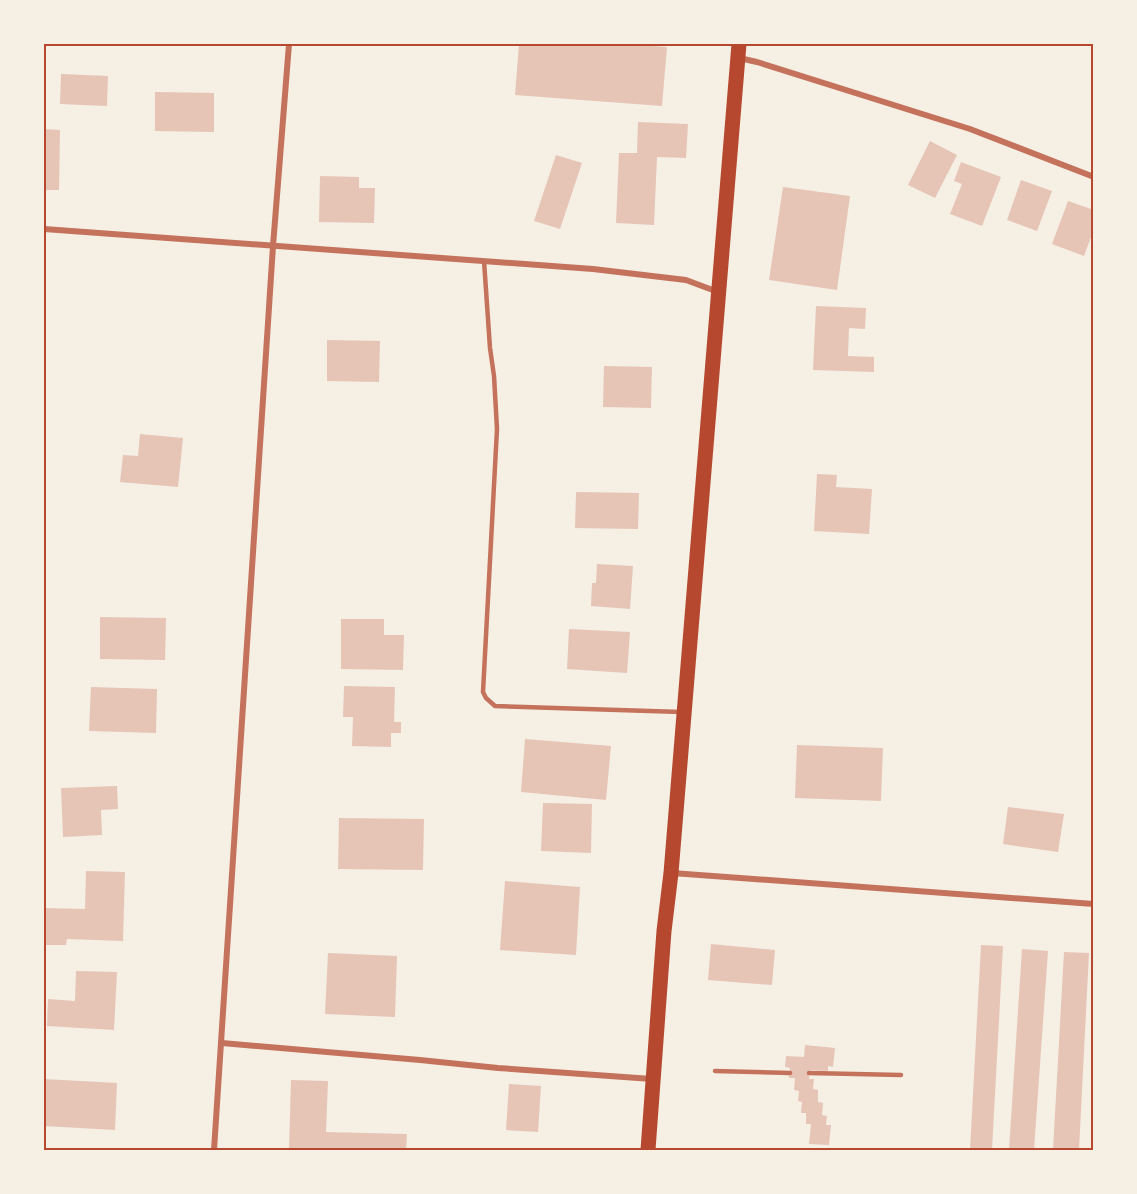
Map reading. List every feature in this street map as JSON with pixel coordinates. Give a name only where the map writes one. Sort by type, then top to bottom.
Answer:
[{"type":"main road","points":[[648,1150],[664,931],[671,873],[739,50]]},
{"type":"street","points":[[214,1150],[273,246],[289,44]]},
{"type":"street","points":[[739,50],[768,65],[970,129],[1094,177]]},
{"type":"street","points":[[44,229],[593,269],[686,280],[719,292]]},
{"type":"street","points":[[671,873],[1094,904]]},
{"type":"street","points":[[222,1043],[498,1068],[654,1079]]},
{"type":"lane","points":[[484,261],[497,429],[483,686],[486,698],[495,705],[684,713]]},
{"type":"lane","points":[[715,1071],[790,1073]]},
{"type":"lane","points":[[809,1073],[901,1075]]},
{"type":"building","points":[[519,44],[623,44],[667,47],[662,106],[515,95]]},
{"type":"building","points":[[61,74],[108,76],[107,106],[60,104]]},
{"type":"building","points":[[155,92],[214,93],[214,132],[155,131]]},
{"type":"building","points":[[638,122],[688,124],[686,158],[657,157],[654,225],[616,223],[619,153],[637,153]]},
{"type":"building","points":[[44,129],[60,130],[59,190],[44,190]]},
{"type":"building","points":[[930,141],[957,155],[935,198],[908,185]]},
{"type":"building","points":[[556,155],[582,163],[560,229],[534,221]]},
{"type":"building","points":[[961,162],[1001,177],[982,226],[950,214],[962,184],[954,181]]},
{"type":"building","points":[[320,176],[359,177],[359,188],[375,188],[374,223],[319,222]]},
{"type":"building","points":[[1021,180],[1052,191],[1037,231],[1007,220]]},
{"type":"building","points":[[783,187],[850,196],[837,290],[769,280]]},
{"type":"building","points":[[1068,201],[1094,210],[1094,229],[1084,256],[1052,244]]},
{"type":"building","points":[[816,306],[866,308],[865,329],[849,328],[848,356],[874,357],[874,372],[813,370]]},
{"type":"building","points":[[327,340],[380,341],[379,382],[327,381]]},
{"type":"building","points":[[604,366],[652,367],[651,408],[603,407]]},
{"type":"building","points":[[140,434],[183,438],[178,487],[120,482],[123,455],[138,456]]},
{"type":"building","points":[[817,474],[837,475],[836,487],[872,489],[869,534],[814,531]]},
{"type":"building","points":[[576,492],[639,493],[638,529],[575,528]]},
{"type":"building","points":[[597,564],[633,566],[630,609],[591,606],[592,583],[596,583]]},
{"type":"building","points":[[100,617],[166,618],[165,660],[100,659]]},
{"type":"building","points":[[341,619],[384,619],[384,635],[404,635],[403,670],[341,669]]},
{"type":"building","points":[[569,629],[630,632],[627,673],[567,669]]},
{"type":"building","points":[[344,686],[395,687],[394,722],[401,722],[401,733],[391,733],[391,747],[352,746],[353,717],[343,717]]},
{"type":"building","points":[[91,687],[157,689],[156,733],[89,731]]},
{"type":"building","points":[[525,739],[611,746],[606,800],[521,792]]},
{"type":"building","points":[[797,745],[883,748],[881,801],[795,798]]},
{"type":"building","points":[[117,786],[118,809],[101,810],[102,835],[63,837],[61,788]]},
{"type":"building","points":[[543,803],[592,804],[591,853],[541,851]]},
{"type":"building","points":[[1008,807],[1064,814],[1058,852],[1003,844]]},
{"type":"building","points":[[339,818],[424,819],[423,870],[338,869]]},
{"type":"building","points":[[86,871],[125,872],[123,941],[67,939],[66,945],[44,945],[44,908],[85,909]]},
{"type":"building","points":[[505,881],[580,887],[576,955],[500,950]]},
{"type":"building","points":[[711,944],[775,950],[772,985],[708,980]]},
{"type":"building","points":[[981,945],[1003,946],[992,1150],[970,1150]]},
{"type":"building","points":[[1022,949],[1048,951],[1034,1150],[1009,1150]]},
{"type":"building","points":[[1064,952],[1089,953],[1079,1150],[1053,1150]]},
{"type":"building","points":[[328,953],[397,956],[395,1017],[325,1014]]},
{"type":"building","points":[[76,971],[117,972],[114,1030],[47,1026],[48,999],[75,1001]]},
{"type":"building","points":[[805,1045],[835,1048],[833,1067],[828,1066],[828,1071],[810,1070],[809,1079],[814,1079],[813,1089],[818,1090],[818,1102],[823,1103],[822,1115],[827,1116],[826,1125],[831,1125],[829,1145],[809,1144],[811,1124],[806,1124],[806,1113],[801,1113],[802,1102],[798,1101],[799,1091],[794,1090],[795,1078],[789,1078],[790,1068],[785,1067],[786,1056],[804,1057]]},
{"type":"building","points":[[44,1079],[117,1083],[115,1130],[44,1126]]},
{"type":"building","points":[[291,1080],[328,1081],[326,1132],[407,1134],[406,1150],[289,1150]]},
{"type":"building","points":[[509,1084],[541,1086],[538,1132],[506,1130]]}]
